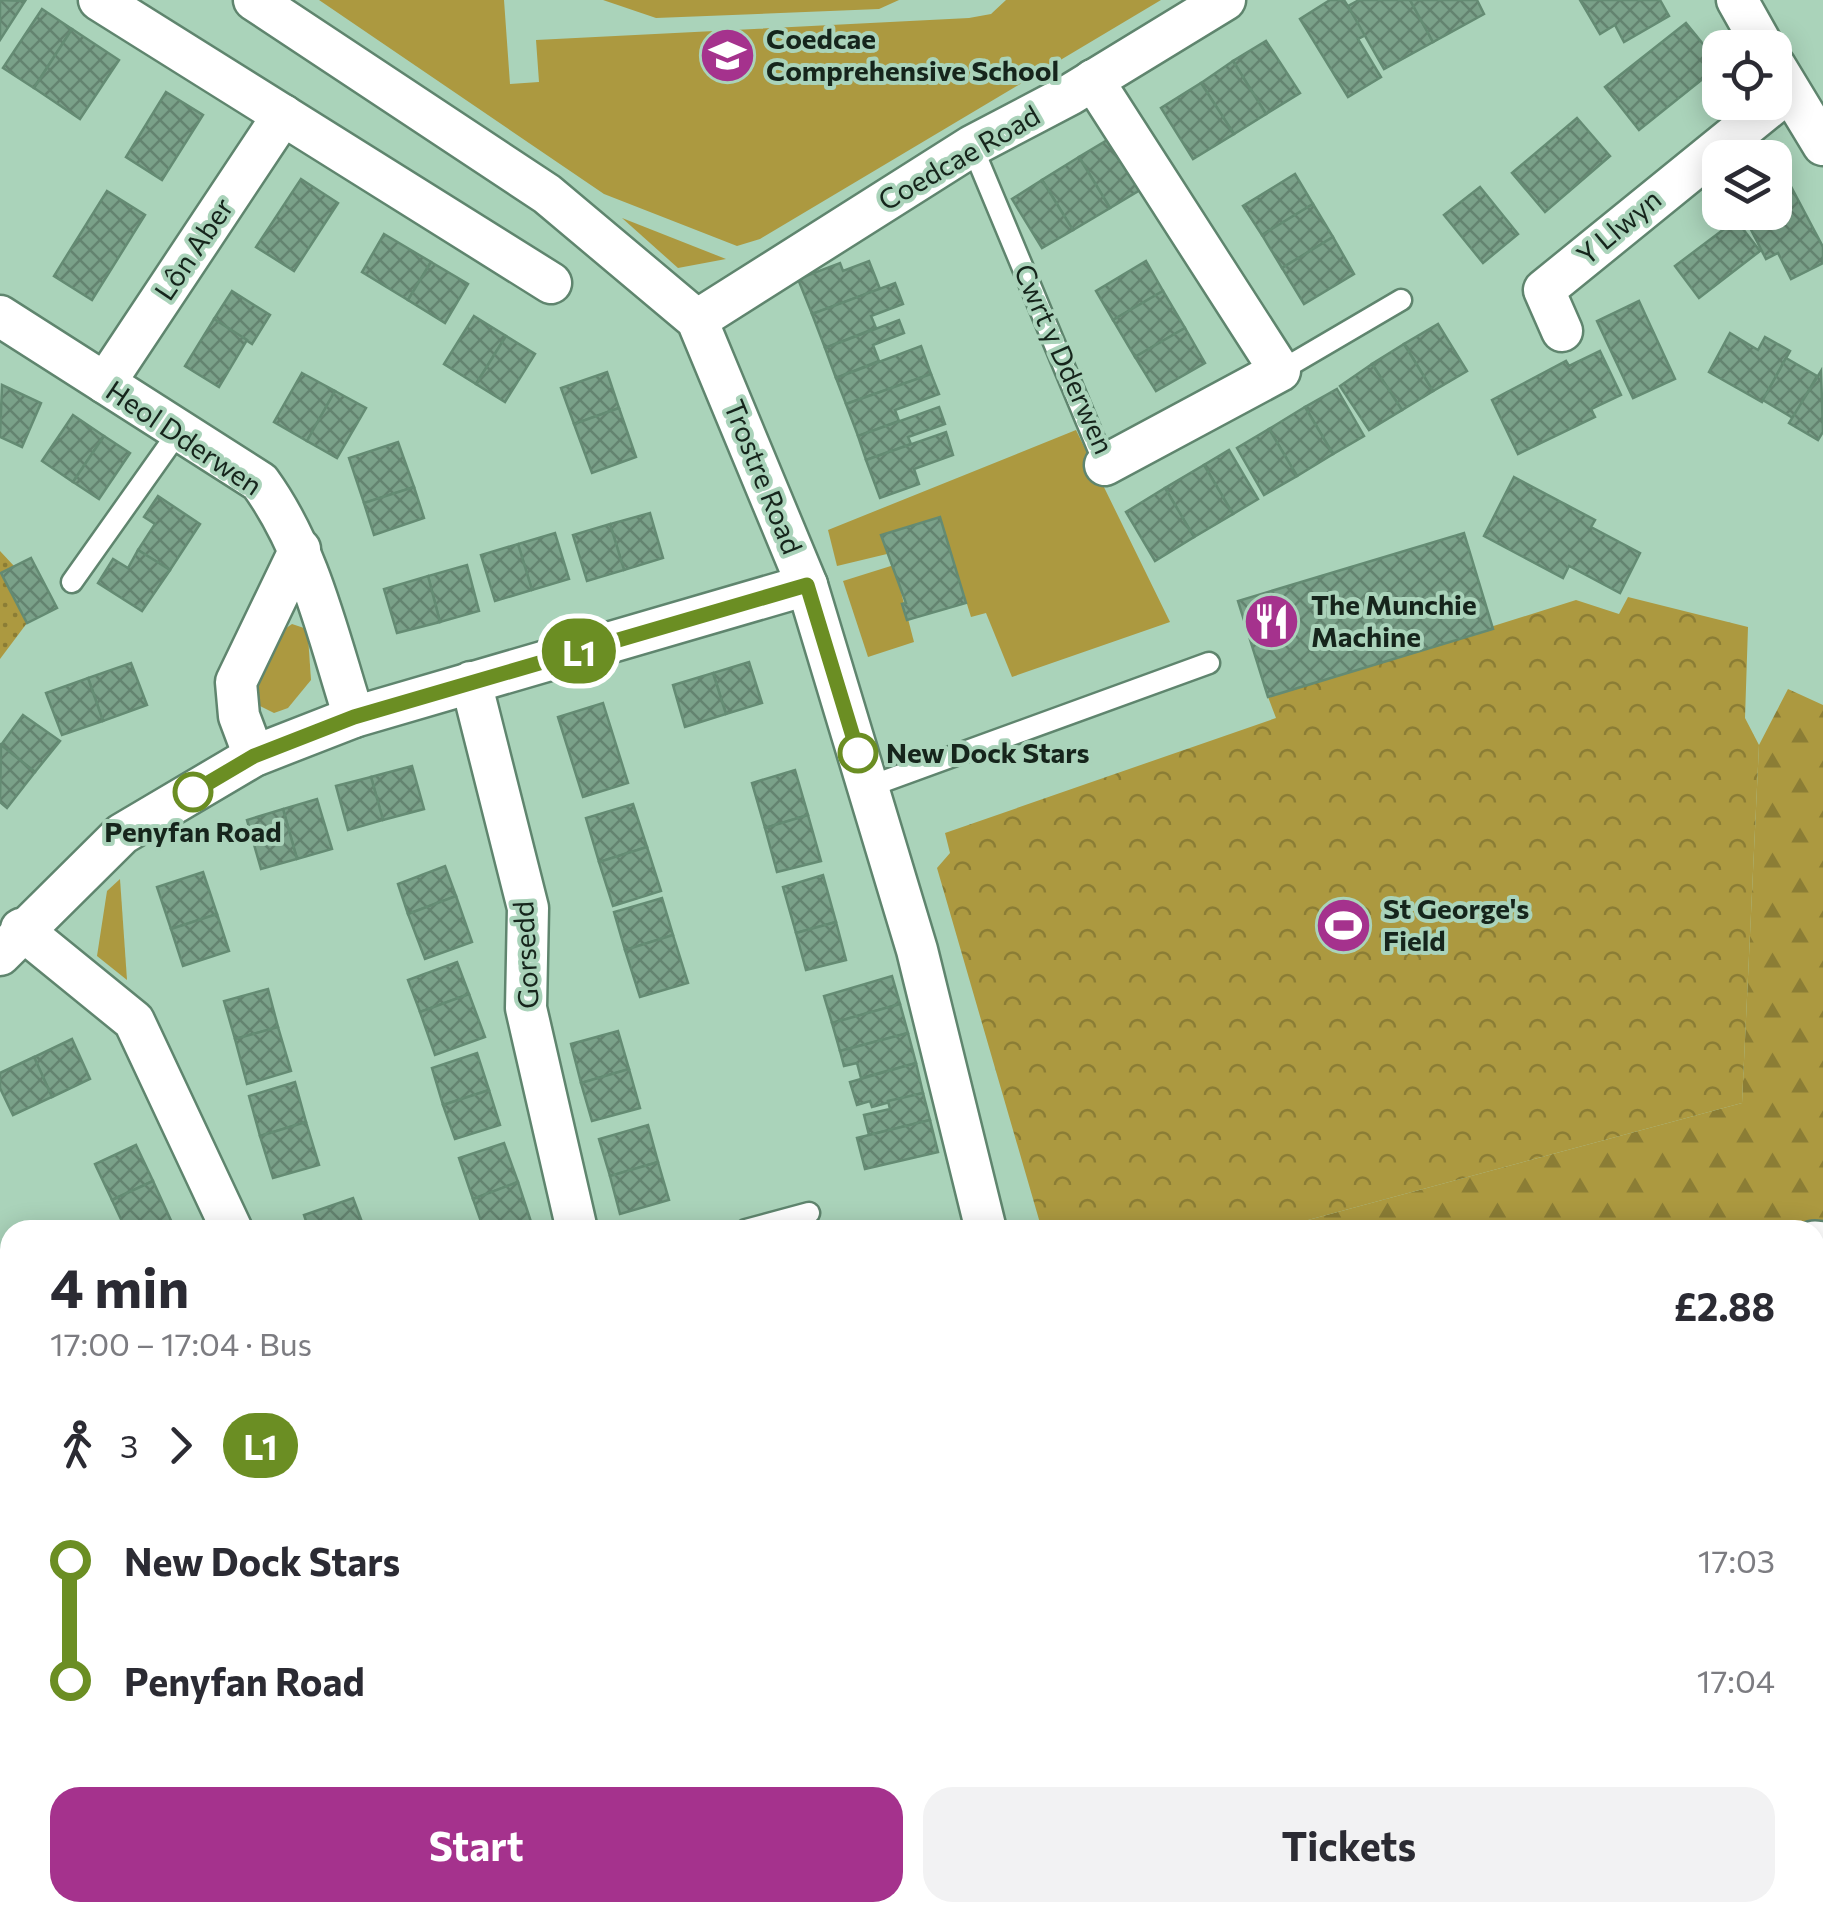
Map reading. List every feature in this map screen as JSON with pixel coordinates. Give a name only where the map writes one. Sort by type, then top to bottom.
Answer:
[{"type":"street","points":[[99,0],[551,283]]},
{"type":"street","name":"Trostre Road","points":[[254,0],[547,194],[697,320],[807,585],[917,950],[986,1220]]},
{"type":"street","name":"Coedcae Road","points":[[697,320],[972,146],[1093,80],[1225,0]]},
{"type":"street","points":[[1737,0],[1754,30]]},
{"type":"street","points":[[1093,80],[1280,371]]},
{"type":"street","name":"Y Llwyn","points":[[1792,95],[1823,146]]},
{"type":"street","name":"Lôn Aber","points":[[105,384],[283,115]]},
{"type":"street","name":"Y Llwyn","points":[[1562,330],[1529,302],[1735,120]]},
{"type":"street","name":"Heol Dderwen","points":[[0,316],[260,482],[287,520],[300,549],[354,717]]},
{"type":"street","name":"Cwrt y Dderwen","points":[[1104,465],[1280,371]]},
{"type":"street","points":[[254,756],[239,716],[236,682],[300,549]]},
{"type":"street","points":[[227,1220],[134,1021],[10,942],[122,834],[254,756],[354,717],[807,585]]},
{"type":"street","name":"Gorsedd","points":[[471,682],[528,908],[526,1008],[575,1220]]},
{"type":"lane","name":"Cwrt y Dderwen","points":[[972,146],[1104,465]]},
{"type":"lane","points":[[1280,371],[1401,300]]},
{"type":"lane","points":[[72,582],[179,431]]},
{"type":"lane","points":[[868,787],[1210,663]]},
{"type":"lane","points":[[781,1220],[809,1212]]},
{"type":"green space","name":"Coedcae Comprehensive School","points":[[319,0],[504,0],[510,84],[539,82],[536,40],[969,18],[991,14],[1006,0],[1161,0],[760,239],[737,246],[604,194]]},
{"type":"green space","points":[[603,0],[899,0],[879,9],[656,18]]},
{"type":"green space","points":[[622,218],[726,259],[678,268]]},
{"type":"green space","points":[[1076,430],[1170,622],[1012,677],[986,613],[971,617],[940,517],[882,535],[887,554],[837,566],[828,530]]},
{"type":"green space","points":[[0,551],[14,566],[1,573],[27,623],[0,659]]},
{"type":"green space","points":[[894,565],[914,642],[868,657],[843,581]]},
{"type":"green space","name":"St George's Field","points":[[1628,597],[1748,627],[1745,718],[1759,745],[1742,1103],[1308,1220],[1039,1220],[937,868],[950,853],[945,833],[1276,718],[1268,697],[1576,600],[1619,614]]},
{"type":"green space","points":[[292,624],[304,628],[308,636],[311,680],[288,708],[274,713],[256,704],[252,690],[279,633]]},
{"type":"green space","points":[[1788,689],[1823,705],[1823,1220],[1308,1220],[1742,1103],[1759,745]]},
{"type":"green space","points":[[120,879],[127,980],[97,956],[107,891]]},
{"type":"building","points":[[0,0],[25,1],[0,40]]},
{"type":"building","points":[[1330,0],[1344,0],[1366,35],[1358,39],[1381,77],[1348,97],[1300,19]]},
{"type":"building","points":[[1359,0],[1410,0],[1433,42],[1384,69],[1348,6]]},
{"type":"building","points":[[1410,0],[1477,0],[1484,14],[1433,42]]},
{"type":"building","points":[[1580,0],[1660,0],[1669,16],[1624,42],[1615,25],[1600,34]]},
{"type":"building","points":[[42,9],[72,29],[34,88],[3,68]]},
{"type":"building","points":[[1686,23],[1702,43],[1702,79],[1639,130],[1605,87]]},
{"type":"building","points":[[72,29],[119,60],[80,119],[34,88]]},
{"type":"building","points":[[1266,41],[1300,93],[1266,114],[1233,61]]},
{"type":"building","points":[[1233,61],[1266,114],[1234,134],[1201,83]]},
{"type":"building","points":[[1201,83],[1234,134],[1193,159],[1161,108]]},
{"type":"building","points":[[166,92],[203,115],[162,180],[126,157]]},
{"type":"building","points":[[1577,118],[1610,156],[1545,212],[1512,173]]},
{"type":"building","points":[[1109,139],[1140,190],[1110,208],[1079,157]]},
{"type":"building","points":[[1079,157],[1110,208],[1073,230],[1042,180]]},
{"type":"building","points":[[1295,174],[1313,204],[1262,235],[1243,206]]},
{"type":"building","points":[[301,179],[338,203],[294,271],[256,247]]},
{"type":"building","points":[[1042,180],[1073,230],[1042,248],[1012,199]]},
{"type":"building","points":[[1480,187],[1518,234],[1483,263],[1444,215]]},
{"type":"building","points":[[1792,188],[1823,247],[1823,263],[1791,279],[1778,253],[1766,259],[1751,230],[1792,230]]},
{"type":"building","points":[[107,191],[145,215],[92,300],[54,276]]},
{"type":"building","points":[[1313,204],[1333,237],[1282,268],[1262,235]]},
{"type":"building","points":[[1723,230],[1744,230],[1760,251],[1699,298],[1675,266]]},
{"type":"building","points":[[384,234],[431,262],[408,300],[362,272]]},
{"type":"building","points":[[1333,237],[1354,274],[1304,304],[1282,268]]},
{"type":"building","points":[[869,261],[880,289],[812,314],[798,279],[840,263],[843,271]]},
{"type":"building","points":[[1146,261],[1163,291],[1113,320],[1096,291]]},
{"type":"building","points":[[431,262],[468,284],[445,323],[408,300]]},
{"type":"building","points":[[895,283],[903,304],[871,316],[876,328],[825,348],[812,314]]},
{"type":"building","points":[[232,291],[270,315],[252,344],[214,319]]},
{"type":"building","points":[[1163,291],[1185,328],[1135,357],[1113,320]]},
{"type":"building","points":[[1639,301],[1675,379],[1633,398],[1597,321]]},
{"type":"building","points":[[474,316],[506,336],[476,384],[444,364]]},
{"type":"building","points":[[214,319],[247,340],[219,387],[185,366]]},
{"type":"building","points":[[899,320],[904,333],[873,345],[879,361],[836,378],[825,348]]},
{"type":"building","points":[[1438,324],[1467,371],[1433,391],[1404,344]]},
{"type":"building","points":[[1185,328],[1205,363],[1156,391],[1135,357]]},
{"type":"building","points":[[1730,333],[1758,350],[1765,337],[1790,351],[1762,402],[1709,372]]},
{"type":"building","points":[[506,336],[535,354],[505,402],[476,384]]},
{"type":"building","points":[[1404,344],[1433,391],[1402,410],[1372,364]]},
{"type":"building","points":[[921,346],[931,374],[846,404],[836,378]]},
{"type":"building","points":[[1600,351],[1621,395],[1591,409],[1595,417],[1518,454],[1492,400],[1566,361],[1569,366]]},
{"type":"building","points":[[1786,358],[1817,376],[1793,418],[1763,400]]},
{"type":"building","points":[[1372,364],[1402,410],[1369,430],[1340,386]]},
{"type":"building","points":[[1821,371],[1823,432],[1818,440],[1789,423]]},
{"type":"building","points":[[607,372],[619,408],[574,424],[561,388]]},
{"type":"building","points":[[302,373],[335,391],[307,441],[274,422]]},
{"type":"building","points":[[931,374],[939,394],[895,410],[899,421],[858,436],[846,404]]},
{"type":"building","points":[[2,385],[41,403],[22,447],[0,437]]},
{"type":"building","points":[[1337,389],[1364,436],[1333,454],[1305,407]]},
{"type":"building","points":[[335,391],[366,408],[337,458],[307,441]]},
{"type":"building","points":[[939,407],[945,424],[908,437],[911,444],[866,460],[858,436]]},
{"type":"building","points":[[1305,407],[1333,454],[1297,476],[1269,429]]},
{"type":"building","points":[[619,408],[636,457],[592,473],[574,424]]},
{"type":"building","points":[[73,415],[104,436],[73,482],[42,461]]},
{"type":"building","points":[[1269,429],[1297,476],[1264,495],[1237,448]]},
{"type":"building","points":[[946,432],[953,455],[914,469],[919,484],[880,498],[866,460]]},
{"type":"building","points":[[104,436],[130,453],[99,499],[73,482]]},
{"type":"building","points":[[398,442],[414,487],[364,503],[349,458]]},
{"type":"building","points":[[1229,450],[1258,499],[1233,514],[1204,465]]},
{"type":"building","points":[[1204,465],[1233,514],[1194,537],[1165,488]]},
{"type":"building","points":[[1514,477],[1595,520],[1591,527],[1640,553],[1620,593],[1569,566],[1563,578],[1484,536]]},
{"type":"building","points":[[414,487],[424,518],[374,535],[364,503]]},
{"type":"building","points":[[1165,488],[1194,537],[1155,561],[1126,512]]},
{"type":"building","points":[[158,496],[200,524],[170,570],[138,550],[155,524],[144,517]]},
{"type":"building","points":[[650,513],[663,558],[624,570],[610,524]]},
{"type":"building","points":[[940,517],[966,603],[907,620],[902,604],[906,603],[881,535]]},
{"type":"building","points":[[610,524],[624,570],[587,581],[573,535]]},
{"type":"building","points":[[555,533],[569,579],[532,590],[518,544]]},
{"type":"building","points":[[1464,533],[1493,629],[1268,697],[1238,601]]},
{"type":"building","points":[[518,544],[532,590],[495,601],[481,555]]},
{"type":"building","points":[[138,550],[170,570],[142,611],[98,583],[113,559],[128,568]]},
{"type":"building","points":[[31,558],[57,608],[27,623],[1,573]]},
{"type":"building","points":[[467,565],[479,611],[440,622],[428,576]]},
{"type":"building","points":[[428,576],[440,622],[397,633],[384,589]]},
{"type":"building","points":[[749,662],[762,703],[726,714],[713,673]]},
{"type":"building","points":[[131,663],[147,705],[103,721],[88,678]]},
{"type":"building","points":[[713,673],[726,714],[685,727],[673,685]]},
{"type":"building","points":[[88,678],[103,721],[62,735],[46,693]]},
{"type":"building","points":[[603,703],[628,783],[583,797],[558,717]]},
{"type":"building","points":[[23,715],[60,741],[35,772],[1,745]]},
{"type":"building","points":[[1,745],[35,772],[7,808],[0,802]]},
{"type":"building","points":[[412,766],[424,809],[383,820],[371,777]]},
{"type":"building","points":[[795,770],[808,815],[765,828],[752,783]]},
{"type":"building","points":[[371,777],[383,820],[348,830],[336,786]]},
{"type":"building","points":[[317,799],[332,849],[297,859],[283,809]]},
{"type":"building","points":[[633,804],[647,847],[599,862],[586,818]]},
{"type":"building","points":[[283,809],[297,859],[261,869],[247,820]]},
{"type":"building","points":[[808,815],[821,861],[777,872],[765,828]]},
{"type":"building","points":[[647,847],[661,891],[613,906],[599,862]]},
{"type":"building","points":[[445,866],[456,896],[408,914],[398,884]]},
{"type":"building","points":[[203,872],[217,914],[171,929],[157,887]]},
{"type":"building","points":[[823,875],[836,922],[796,933],[783,887]]},
{"type":"building","points":[[456,896],[472,942],[425,959],[408,914]]},
{"type":"building","points":[[662,898],[673,935],[625,950],[614,912]]},
{"type":"building","points":[[217,914],[229,951],[183,966],[171,929]]},
{"type":"building","points":[[836,922],[846,960],[806,970],[796,933]]},
{"type":"building","points":[[673,935],[688,983],[640,997],[625,950]]},
{"type":"building","points":[[457,962],[469,994],[420,1012],[408,980]]},
{"type":"building","points":[[892,976],[900,1004],[832,1023],[824,996]]},
{"type":"building","points":[[268,989],[278,1027],[235,1039],[224,1001]]},
{"type":"building","points":[[469,994],[485,1037],[435,1055],[420,1012]]},
{"type":"building","points":[[900,1004],[908,1033],[840,1051],[832,1023]]},
{"type":"building","points":[[278,1027],[291,1071],[247,1084],[235,1039]]},
{"type":"building","points":[[618,1031],[629,1069],[581,1083],[571,1044]]},
{"type":"building","points":[[908,1033],[916,1063],[861,1078],[857,1063],[844,1066],[840,1051]]},
{"type":"building","points":[[72,1039],[90,1079],[52,1097],[34,1057]]},
{"type":"building","points":[[477,1053],[489,1090],[443,1105],[432,1068]]},
{"type":"building","points":[[34,1057],[52,1097],[13,1115],[0,1088],[0,1073]]},
{"type":"building","points":[[916,1063],[923,1093],[872,1107],[870,1101],[857,1105],[850,1082]]},
{"type":"building","points":[[629,1069],[640,1108],[592,1121],[581,1083]]},
{"type":"building","points":[[295,1082],[306,1122],[260,1136],[249,1096]]},
{"type":"building","points":[[489,1090],[500,1125],[455,1139],[443,1105]]},
{"type":"building","points":[[923,1093],[930,1120],[869,1135],[864,1115],[890,1109],[888,1101]]},
{"type":"building","points":[[930,1120],[938,1152],[865,1169],[857,1138]]},
{"type":"building","points":[[306,1122],[319,1165],[273,1178],[260,1136]]},
{"type":"building","points":[[648,1125],[658,1162],[610,1176],[599,1139]]},
{"type":"building","points":[[504,1143],[518,1182],[473,1199],[459,1158]]},
{"type":"building","points":[[136,1145],[153,1181],[112,1200],[95,1164]]},
{"type":"building","points":[[658,1162],[669,1200],[620,1214],[610,1176]]},
{"type":"building","points":[[153,1181],[171,1220],[121,1220],[112,1200]]},
{"type":"building","points":[[518,1182],[530,1220],[480,1220],[473,1199]]},
{"type":"building","points":[[353,1198],[361,1220],[306,1220],[304,1215]]},
{"type":"bus line","name":"L1","points":[[193,792],[254,756],[354,717],[807,585],[858,753]]},
{"type":"place","name":"Coedcae Comprehensive School","points":[[727,55]]},
{"type":"place","name":"The Munchie Machine","points":[[1272,621]]},
{"type":"place","name":"New Dock Stars","points":[[858,753]]},
{"type":"place","name":"Penyfan Road","points":[[193,792]]},
{"type":"place","name":"St George's Field","points":[[1344,925]]}]
